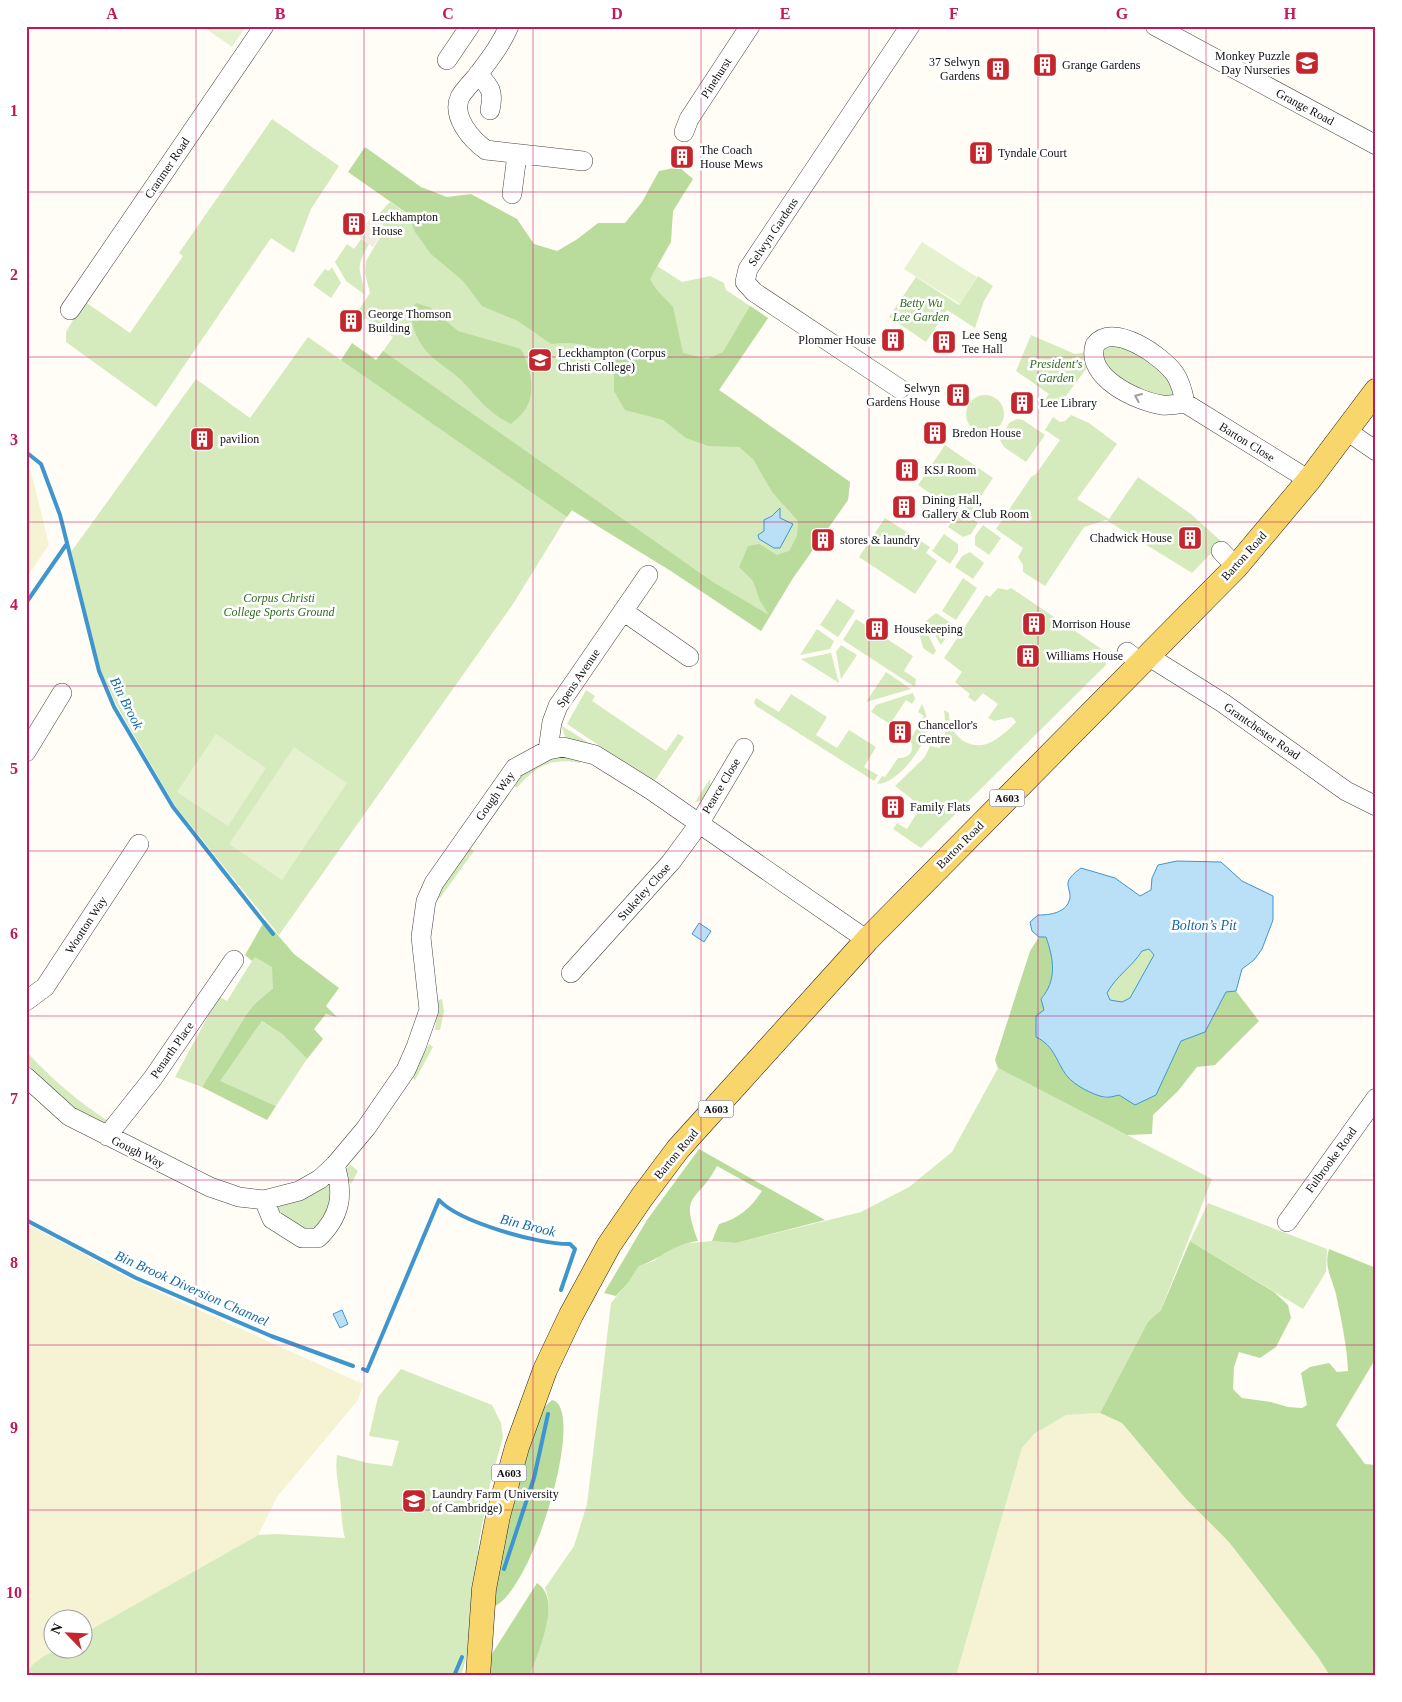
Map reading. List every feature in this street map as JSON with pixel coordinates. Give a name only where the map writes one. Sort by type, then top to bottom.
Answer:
[{"type":"main road","name":"Barton Road","points":[[478,1676],[484,1589],[507,1480],[546,1370],[583,1292],[609,1245],[678,1149],[867,940],[1139,657],[1228,559],[1309,480],[1376,392]]},
{"type":"street","name":"Cranmer Road","points":[[70,310],[264,26]]},
{"type":"street","points":[[447,60],[470,26]]},
{"type":"street","points":[[509,26],[496,51],[459,98],[460,114],[464,126],[474,141],[486,150],[583,161]]},
{"type":"street","name":"Pinehurst","points":[[684,132],[689,119],[750,26]]},
{"type":"street","name":"Selwyn Gardens","points":[[900,389],[754,292],[745,282],[748,269],[910,26]]},
{"type":"street","name":"Grange Road","points":[[1155,26],[1376,145]]},
{"type":"street","points":[[478,74],[488,85],[493,95],[490,110]]},
{"type":"street","points":[[512,194],[517,154]]},
{"type":"street","points":[[1115,335],[1132,341],[1174,372],[1182,388],[1185,403],[1163,405],[1133,395],[1110,382],[1097,369],[1094,360],[1096,345],[1106,336],[1115,335]]},
{"type":"street","name":"Barton Close","points":[[1185,403],[1309,480]]},
{"type":"street","points":[[1347,431],[1376,451]]},
{"type":"street","name":"Spens Avenue","points":[[548,750],[552,722],[558,706],[648,575]]},
{"type":"street","points":[[623,611],[683,647]]},
{"type":"street","name":"Grantchester Road","points":[[1139,657],[1223,704],[1346,791],[1376,806]]},
{"type":"street","points":[[26,752],[62,693]]},
{"type":"street","name":"Gough Way","points":[[26,1077],[69,1116],[210,1187],[239,1197],[264,1200],[299,1191],[320,1179],[335,1165],[366,1128],[406,1070],[424,1030],[428,1010],[420,937],[426,901],[434,883],[515,768],[548,750],[563,747],[594,755],[652,790],[867,940]]},
{"type":"street","name":"Pearce Close","points":[[699,824],[745,747]]},
{"type":"street","name":"Stukeley Close","points":[[571,973],[589,960],[671,862],[699,824]]},
{"type":"street","name":"Wootton Way","points":[[26,1001],[45,986],[139,844]]},
{"type":"street","name":"Penarth Place","points":[[107,1136],[153,1078],[234,960]]},
{"type":"street","name":"Fulbrooke Road","points":[[1287,1222],[1376,1098]]},
{"type":"street","points":[[264,1200],[272,1219],[302,1238],[318,1238],[328,1226],[341,1198],[341,1184],[335,1165]]},
{"type":"shaded area","points":[[371,217],[386,227],[373,247],[358,236]]},
{"type":"shaded area","points":[[26,468],[31,471],[49,545],[26,578]]},
{"type":"shaded area","points":[[26,1223],[130,1279],[363,1384],[358,1400],[277,1497],[258,1535],[92,1629],[92,1610],[42,1610],[42,1657],[26,1671]]},
{"type":"shaded area","points":[[1100,1413],[1122,1423],[1186,1499],[1229,1542],[1318,1657],[1330,1676],[956,1676],[1022,1448],[1034,1434],[1066,1415]]},
{"type":"green space","points":[[202,26],[246,26],[232,47]]},
{"type":"green space","points":[[272,119],[339,166],[311,209],[294,253],[271,238],[156,407],[66,342],[66,332],[84,301],[130,333],[183,256],[179,253]]},
{"type":"green space","points":[[365,147],[421,187],[447,197],[471,194],[517,219],[534,244],[557,251],[576,240],[598,223],[625,223],[642,202],[659,171],[679,167],[693,179],[673,211],[671,242],[650,279],[656,289],[673,307],[683,353],[707,359],[723,352],[750,306],[768,318],[719,390],[850,482],[848,500],[793,578],[761,631],[671,571],[572,510],[567,517],[341,360],[352,343],[376,360],[383,351],[713,582],[769,615],[760,601],[753,581],[739,567],[748,546],[759,544],[777,555],[789,551],[797,536],[798,521],[772,492],[753,459],[739,447],[708,446],[686,438],[663,420],[625,410],[614,391],[614,359],[599,350],[584,345],[568,343],[551,344],[518,321],[482,306],[463,281],[431,254],[415,232],[408,214],[348,172]]},
{"type":"green space","name":"Corpus Christi College Sports Ground","points":[[390,202],[544,308],[603,231],[682,282],[710,276],[724,283],[726,290],[768,318],[719,390],[850,482],[848,500],[793,578],[761,631],[671,571],[571,510],[513,604],[279,935],[175,806],[117,706],[100,670],[71,552],[196,379],[250,418],[308,337],[341,360],[377,360],[393,337],[366,318],[364,320],[356,314],[370,293],[365,273],[366,261],[386,227],[374,219]]},
{"type":"green space","points":[[361,239],[369,244],[360,265],[364,294],[346,281],[335,262],[347,244],[354,249]]},
{"type":"green space","points":[[922,242],[977,277],[960,304],[904,269]]},
{"type":"green space","points":[[332,267],[341,283],[331,298],[313,285],[325,269],[329,271]]},
{"type":"green space","name":"Betty Wu Lee Garden","points":[[978,276],[993,286],[984,301],[975,328],[947,310],[926,342],[889,317],[916,277],[959,305]]},
{"type":"green space","points":[[416,303],[431,308],[458,331],[521,349],[531,379],[531,395],[525,410],[511,424],[489,410],[462,381],[432,357],[423,347],[414,330],[410,311]]},
{"type":"green space","name":"President's Garden","points":[[1031,335],[1075,354],[1088,352],[1089,365],[1057,408],[1045,399],[1049,394],[1016,371]]},
{"type":"green space","points":[[1116,342],[1161,367],[1177,388],[1174,400],[1153,397],[1134,389],[1107,368],[1103,355],[1104,350],[1107,346]]},
{"type":"green space","points":[[985,395],[992,396],[998,401],[1003,407],[1003,421],[998,427],[992,432],[985,433],[978,432],[972,427],[967,421],[966,414],[967,407],[972,401],[978,396]]},
{"type":"green space","points":[[1071,415],[1089,423],[1117,444],[1077,499],[1109,519],[1138,477],[1191,514],[1222,542],[1192,573],[1106,520],[1084,527],[1045,586],[1023,572],[1023,565],[1018,557],[1023,548],[996,529],[1031,477],[1036,474],[1060,440],[1045,430],[1053,417],[1060,422],[1065,421]]},
{"type":"green space","points":[[1017,419],[1023,420],[1045,435],[1026,462],[1004,447],[1000,440],[1009,423]]},
{"type":"green space","points":[[945,445],[993,478],[971,511],[961,504],[956,511],[918,485]]},
{"type":"green space","points":[[960,510],[978,523],[971,534],[963,537],[948,527]]},
{"type":"green space","points":[[885,518],[930,547],[926,553],[937,561],[915,594],[859,557]]},
{"type":"green space","points":[[983,525],[1001,538],[989,555],[975,545],[975,536]]},
{"type":"green space","points":[[944,534],[958,544],[958,552],[950,564],[932,551]]},
{"type":"green space","points":[[970,552],[984,563],[973,579],[955,567],[962,556]]},
{"type":"green space","points":[[963,578],[977,588],[956,620],[942,611]]},
{"type":"green space","points":[[998,588],[1007,590],[1011,588],[1106,652],[1106,665],[921,848],[893,829],[897,823],[907,829],[918,811],[910,806],[912,799],[895,786],[925,757],[930,746],[940,748],[946,730],[944,710],[949,713],[953,730],[964,741],[971,744],[987,744],[1004,734],[1016,722],[1012,717],[994,721],[988,718],[998,704],[983,693],[975,702],[968,697],[970,694],[955,682],[962,672],[944,658],[986,595],[990,597]]},
{"type":"green space","points":[[837,599],[855,611],[838,637],[820,625]]},
{"type":"green space","points":[[936,613],[954,625],[941,645],[926,621]]},
{"type":"green space","points":[[856,619],[913,656],[904,671],[916,679],[915,687],[843,640]]},
{"type":"green space","points":[[923,624],[936,651],[933,655],[923,648],[918,628]]},
{"type":"green space","points":[[817,629],[834,641],[830,649],[800,655]]},
{"type":"green space","points":[[841,645],[857,655],[841,679],[836,652]]},
{"type":"green space","points":[[831,653],[839,683],[801,659]]},
{"type":"green space","points":[[886,672],[911,689],[866,702]]},
{"type":"green space","points":[[586,690],[595,696],[592,701],[666,751],[678,734],[684,737],[654,782],[567,724]]},
{"type":"green space","points":[[913,693],[915,699],[912,704],[906,700],[890,724],[871,712],[876,705]]},
{"type":"green space","points":[[791,694],[827,717],[816,735],[837,748],[849,730],[876,747],[864,767],[878,775],[874,781],[756,706],[754,702],[756,698],[779,712]]},
{"type":"green space","points":[[922,704],[927,717],[928,727],[925,738],[915,756],[893,778],[877,784],[882,776],[885,777],[898,758],[905,757],[912,750],[910,740],[924,716],[918,712]]},
{"type":"green space","points":[[562,726],[608,755],[572,744],[567,739]]},
{"type":"green space","points":[[216,734],[266,768],[228,826],[177,792]]},
{"type":"green space","points":[[294,747],[347,783],[282,880],[229,844]]},
{"type":"green space","points":[[567,756],[582,757],[580,763],[560,761],[544,765],[530,774],[517,788],[512,784],[523,772],[536,764]]},
{"type":"green space","points":[[710,779],[711,788],[701,801],[695,802]]},
{"type":"green space","points":[[468,847],[474,851],[440,898],[435,897]]},
{"type":"green space","points":[[265,920],[294,954],[339,988],[326,1006],[337,1017],[326,1014],[314,1029],[323,1039],[307,1059],[282,1034],[262,1021],[220,1081],[276,1106],[267,1120],[202,1087],[246,1015],[273,988],[272,967],[255,957],[252,961],[245,955]]},
{"type":"green space","points":[[1039,937],[1046,937],[1053,969],[1050,984],[1041,999],[1044,1010],[1036,1016],[1036,1031],[1054,1053],[1067,1076],[1078,1085],[1105,1098],[1119,1095],[1135,1105],[1156,1095],[1181,1041],[1205,1032],[1226,992],[1236,991],[1259,1021],[1215,1065],[1197,1067],[1178,1091],[1153,1115],[1152,1134],[1127,1135],[998,1068],[995,1060],[1030,951]]},
{"type":"green space","points":[[1149,949],[1154,955],[1130,998],[1122,1002],[1110,1000],[1107,993],[1119,976],[1134,962],[1142,951]]},
{"type":"green space","points":[[255,956],[285,975],[246,1015],[202,1087],[175,1077],[219,996],[227,1001]]},
{"type":"green space","points":[[442,999],[444,1011],[440,1030],[435,1030],[438,1000]]},
{"type":"green space","points":[[262,1021],[282,1034],[307,1059],[276,1106],[219,1081]]},
{"type":"green space","points":[[429,1044],[433,1047],[415,1080],[410,1077]]},
{"type":"green space","points":[[26,1051],[66,1090],[111,1123],[99,1127],[85,1118],[26,1069]]},
{"type":"green space","points":[[998,1068],[1212,1179],[1161,1310],[1148,1323],[1100,1413],[1066,1415],[1034,1434],[1022,1448],[956,1676],[530,1676],[542,1643],[547,1621],[549,1609],[545,1588],[574,1546],[587,1504],[611,1303],[639,1266],[654,1261],[667,1250],[680,1244],[712,1241],[736,1243],[861,1212],[909,1187],[952,1152]]},
{"type":"green space","points":[[699,1149],[825,1220],[736,1243],[712,1241],[719,1224],[744,1212],[762,1191],[717,1166],[690,1205],[690,1214],[698,1241],[680,1245],[639,1266],[628,1283],[616,1296],[604,1293],[647,1220]]},
{"type":"green space","points":[[350,1164],[358,1171],[351,1184],[342,1175]]},
{"type":"green space","points":[[333,1182],[337,1196],[319,1231],[300,1230],[276,1217],[273,1206],[301,1197]]},
{"type":"green space","points":[[1208,1203],[1327,1249],[1326,1272],[1303,1309],[1190,1241]]},
{"type":"green space","points":[[1190,1241],[1274,1292],[1288,1305],[1291,1318],[1276,1347],[1260,1358],[1239,1352],[1234,1367],[1233,1389],[1242,1398],[1271,1402],[1288,1407],[1302,1408],[1307,1405],[1301,1373],[1310,1367],[1329,1363],[1337,1372],[1348,1371],[1342,1322],[1327,1261],[1329,1249],[1376,1268],[1376,1358],[1336,1425],[1365,1464],[1376,1465],[1376,1676],[1330,1676],[1318,1657],[1229,1542],[1186,1499],[1122,1423],[1100,1413],[1148,1322],[1161,1310]]},
{"type":"green space","name":"Laundry Farm (University of Cambridge)","points":[[401,1369],[492,1405],[501,1423],[503,1437],[490,1484],[479,1541],[467,1655],[461,1676],[26,1676],[26,1671],[42,1657],[42,1660],[92,1660],[92,1629],[258,1535],[277,1534],[345,1538],[336,1466],[337,1455],[368,1463],[392,1466],[399,1441],[369,1436],[378,1397]]},
{"type":"green space","points":[[552,1400],[561,1410],[563,1434],[559,1466],[550,1502],[538,1539],[523,1571],[508,1595],[492,1607],[496,1549],[541,1410]]},
{"type":"green space","points":[[537,1583],[544,1591],[548,1601],[548,1614],[543,1641],[530,1676],[486,1676],[488,1660]]},
{"type":"water","points":[[780,508],[780,518],[793,524],[780,548],[774,548],[759,539],[758,535],[764,531],[764,520],[772,516]]},
{"type":"water","name":"Bolton’s Pit","points":[[1177,861],[1221,862],[1242,881],[1273,896],[1273,920],[1262,949],[1254,960],[1242,969],[1236,991],[1226,992],[1205,1032],[1181,1041],[1156,1095],[1135,1105],[1119,1095],[1104,1097],[1079,1086],[1063,1071],[1047,1045],[1036,1037],[1036,1016],[1044,1010],[1041,999],[1050,985],[1053,970],[1046,937],[1039,937],[1032,931],[1030,922],[1038,915],[1053,914],[1065,907],[1070,898],[1068,882],[1081,868],[1115,878],[1140,896],[1151,890],[1152,878],[1158,865]],"holes":[[[1149,949],[1154,955],[1130,998],[1122,1002],[1110,1000],[1107,993],[1119,976],[1134,962],[1142,951]]]},
{"type":"water","points":[[699,923],[711,931],[704,942],[692,934]]},
{"type":"water","points":[[342,1310],[348,1324],[340,1328],[333,1314]]},
{"type":"waterway","name":"Bin Brook","points":[[26,452],[41,464],[60,515],[99,671],[114,707],[173,807],[273,934]]},
{"type":"waterway","name":"Bin Brook Diversion Channel","points":[[26,603],[66,545]]},
{"type":"waterway","name":"Bin Brook","points":[[363,1369],[367,1371],[439,1200],[464,1216],[501,1231],[540,1241],[570,1244],[575,1249],[561,1290]]},
{"type":"waterway","name":"Bin Brook Diversion Channel","points":[[26,1220],[136,1278],[271,1336],[353,1366]]},
{"type":"waterway","name":"Bin Brook","points":[[504,1569],[534,1478],[548,1414]]},
{"type":"waterway","name":"Bin Brook","points":[[454,1676],[462,1657]]},
{"type":"place","name":"Monkey Puzzle Day Nurseries","points":[[1307,63]]},
{"type":"place","name":"Grange Gardens","points":[[1045,65]]},
{"type":"place","name":"37 Selwyn Gardens","points":[[998,69]]},
{"type":"place","name":"Tyndale Court","points":[[981,153]]},
{"type":"place","name":"The Coach House Mews","points":[[682,157]]},
{"type":"place","name":"Leckhampton House","points":[[354,224]]},
{"type":"place","name":"George Thomson Building","points":[[351,321]]},
{"type":"place","name":"Plommer House","points":[[893,340]]},
{"type":"place","name":"Lee Seng Tee Hall","points":[[944,342]]},
{"type":"place","name":"Leckhampton (Corpus Christi College)","points":[[540,360]]},
{"type":"place","name":"Selwyn Gardens House","points":[[958,395]]},
{"type":"place","name":"Lee Library","points":[[1022,403]]},
{"type":"place","name":"Bredon House","points":[[935,433]]},
{"type":"place","name":"pavilion","points":[[202,439]]},
{"type":"place","name":"KSJ Room","points":[[907,470]]},
{"type":"place","name":"Dining Hall, Gallery & Club Room","points":[[904,507]]},
{"type":"place","name":"Chadwick House","points":[[1190,538]]},
{"type":"place","name":"stores & laundry","points":[[823,540]]},
{"type":"place","name":"Morrison House","points":[[1034,624]]},
{"type":"place","name":"Housekeeping","points":[[877,629]]},
{"type":"place","name":"Williams House","points":[[1028,656]]},
{"type":"place","name":"Chancellor's Centre","points":[[900,732]]},
{"type":"place","name":"Family Flats","points":[[893,807]]},
{"type":"place","name":"Laundry Farm (University of Cambridge)","points":[[414,1501]]}]
